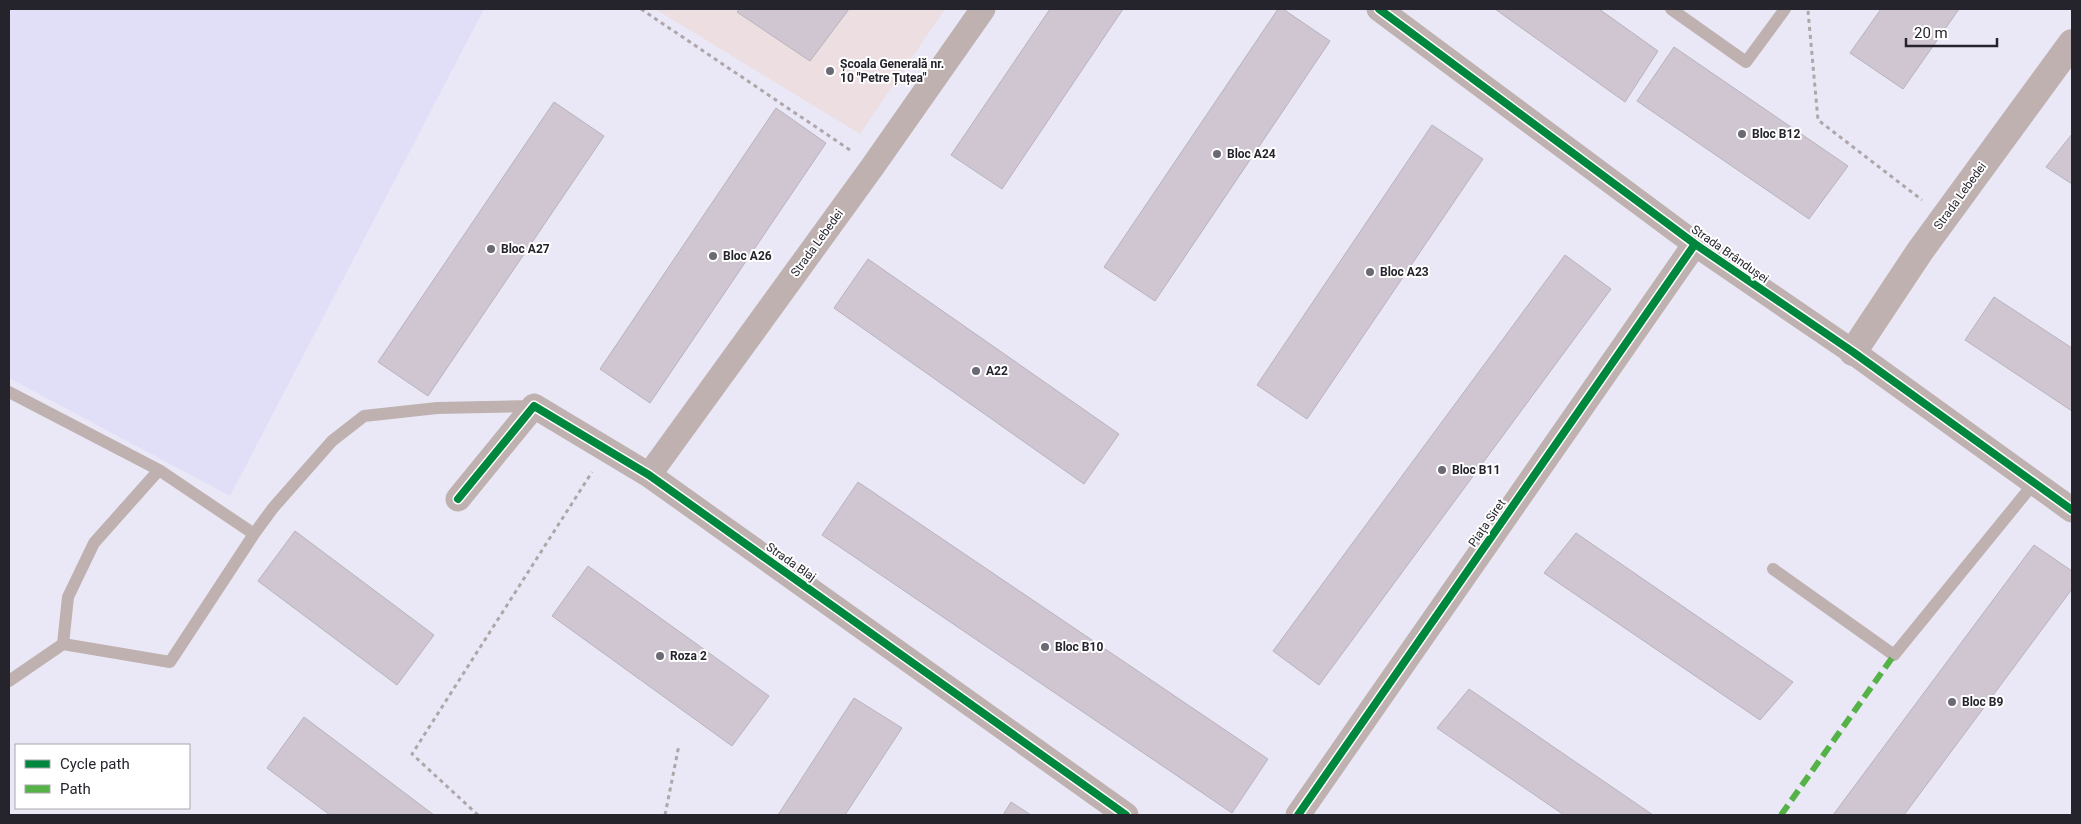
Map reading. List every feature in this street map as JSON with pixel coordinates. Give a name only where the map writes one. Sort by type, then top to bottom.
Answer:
[{"type":"street","name":"Strada Lebedei","points":[[649,475],[873,166],[983,9]]},
{"type":"street","name":"Strada Brândușei","points":[[1379,9],[1695,244],[1853,352],[2072,510]]},
{"type":"street","name":"Strada Lebedei","points":[[1853,352],[1945,217],[2072,43]]},
{"type":"street","name":"Piața Siret","points":[[1298,815],[1695,244]]},
{"type":"street","name":"Strada Blaj","points":[[534,406],[649,475],[1126,815]]},
{"type":"street","points":[[458,499],[534,406]]},
{"type":"lane","points":[[1671,9],[1746,62],[1785,9]]},
{"type":"lane","points":[[9,392],[159,470],[254,534]]},
{"type":"lane","points":[[9,681],[63,644],[170,662],[254,534],[274,508],[332,441],[364,416],[436,408],[534,406]]},
{"type":"lane","points":[[63,644],[68,598],[94,543],[159,470]]},
{"type":"lane","points":[[1774,569],[1894,655],[2034,483]]},
{"type":"path","points":[[641,9],[873,166]]},
{"type":"path","points":[[1808,9],[1818,120],[1945,217]]},
{"type":"path","points":[[478,815],[412,754],[606,450]]},
{"type":"path","points":[[665,815],[679,745]]},
{"type":"shaded area","points":[[9,9],[484,9],[230,496],[9,378]]},
{"type":"shaded area","name":"Școala Generală nr. 10 \"Petre Țuțea\"","points":[[655,9],[945,9],[860,134]]},
{"type":"building","points":[[740,9],[849,9],[810,61],[737,12]]},
{"type":"building","points":[[1050,9],[1123,9],[1002,189],[951,155]]},
{"type":"building","name":"Bloc A24","points":[[1278,9],[1283,9],[1330,41],[1155,301],[1104,267]]},
{"type":"building","points":[[1495,9],[1599,9],[1658,51],[1625,102]]},
{"type":"building","points":[[1881,9],[1959,9],[1903,89],[1850,53]]},
{"type":"building","name":"Bloc B12","points":[[1674,47],[1848,166],[1809,219],[1637,101]]},
{"type":"building","name":"Bloc A27","points":[[554,102],[604,136],[428,396],[378,362]]},
{"type":"building","name":"Bloc A26","points":[[776,108],[826,143],[650,403],[600,369]]},
{"type":"building","name":"Bloc A23","points":[[1432,125],[1483,159],[1307,419],[1257,385]]},
{"type":"building","points":[[2072,134],[2072,184],[2046,167]]},
{"type":"building","name":"Bloc B11","points":[[1565,255],[1611,289],[1319,685],[1273,651]]},
{"type":"building","name":"A22","points":[[868,259],[1119,434],[1084,484],[834,308]]},
{"type":"building","points":[[1994,297],[2072,348],[2072,411],[1965,340]]},
{"type":"building","name":"Bloc B10","points":[[858,482],[1268,759],[1232,813],[822,535]]},
{"type":"building","points":[[295,531],[434,635],[397,685],[258,581]]},
{"type":"building","points":[[1576,533],[1793,682],[1760,720],[1544,573]]},
{"type":"building","name":"Bloc B9","points":[[2034,545],[2072,571],[2072,589],[1904,815],[1833,815]]},
{"type":"building","name":"Roza 2","points":[[588,566],[769,696],[732,746],[552,616]]},
{"type":"building","points":[[1469,689],[1653,815],[1564,815],[1437,728]]},
{"type":"building","points":[[854,698],[902,728],[845,815],[778,815]]},
{"type":"building","points":[[304,717],[434,815],[330,815],[267,768]]},
{"type":"building","points":[[1011,802],[1031,815],[1003,815]]},
{"type":"marked path","points":[[1781,815],[1894,655]]},
{"type":"cycle path","points":[[1379,9],[1695,244],[1853,352],[2072,510]]},
{"type":"cycle path","points":[[1298,815],[1695,244]]},
{"type":"cycle path","points":[[458,499],[534,406],[649,475],[1126,815]]},
{"type":"place","name":"Școala Generală nr. 10 \"Petre Țuțea\"","points":[[830,71]]},
{"type":"place","name":"Bloc B12","points":[[1742,134]]},
{"type":"place","name":"Bloc A24","points":[[1217,154]]},
{"type":"place","name":"Bloc A27","points":[[491,249]]},
{"type":"place","name":"Bloc A26","points":[[713,256]]},
{"type":"place","name":"Bloc A23","points":[[1370,272]]},
{"type":"place","name":"A22","points":[[976,371]]},
{"type":"place","name":"Bloc B11","points":[[1442,470]]},
{"type":"place","name":"Bloc B10","points":[[1045,647]]},
{"type":"place","name":"Roza 2","points":[[660,656]]},
{"type":"place","name":"Bloc B9","points":[[1952,702]]}]
